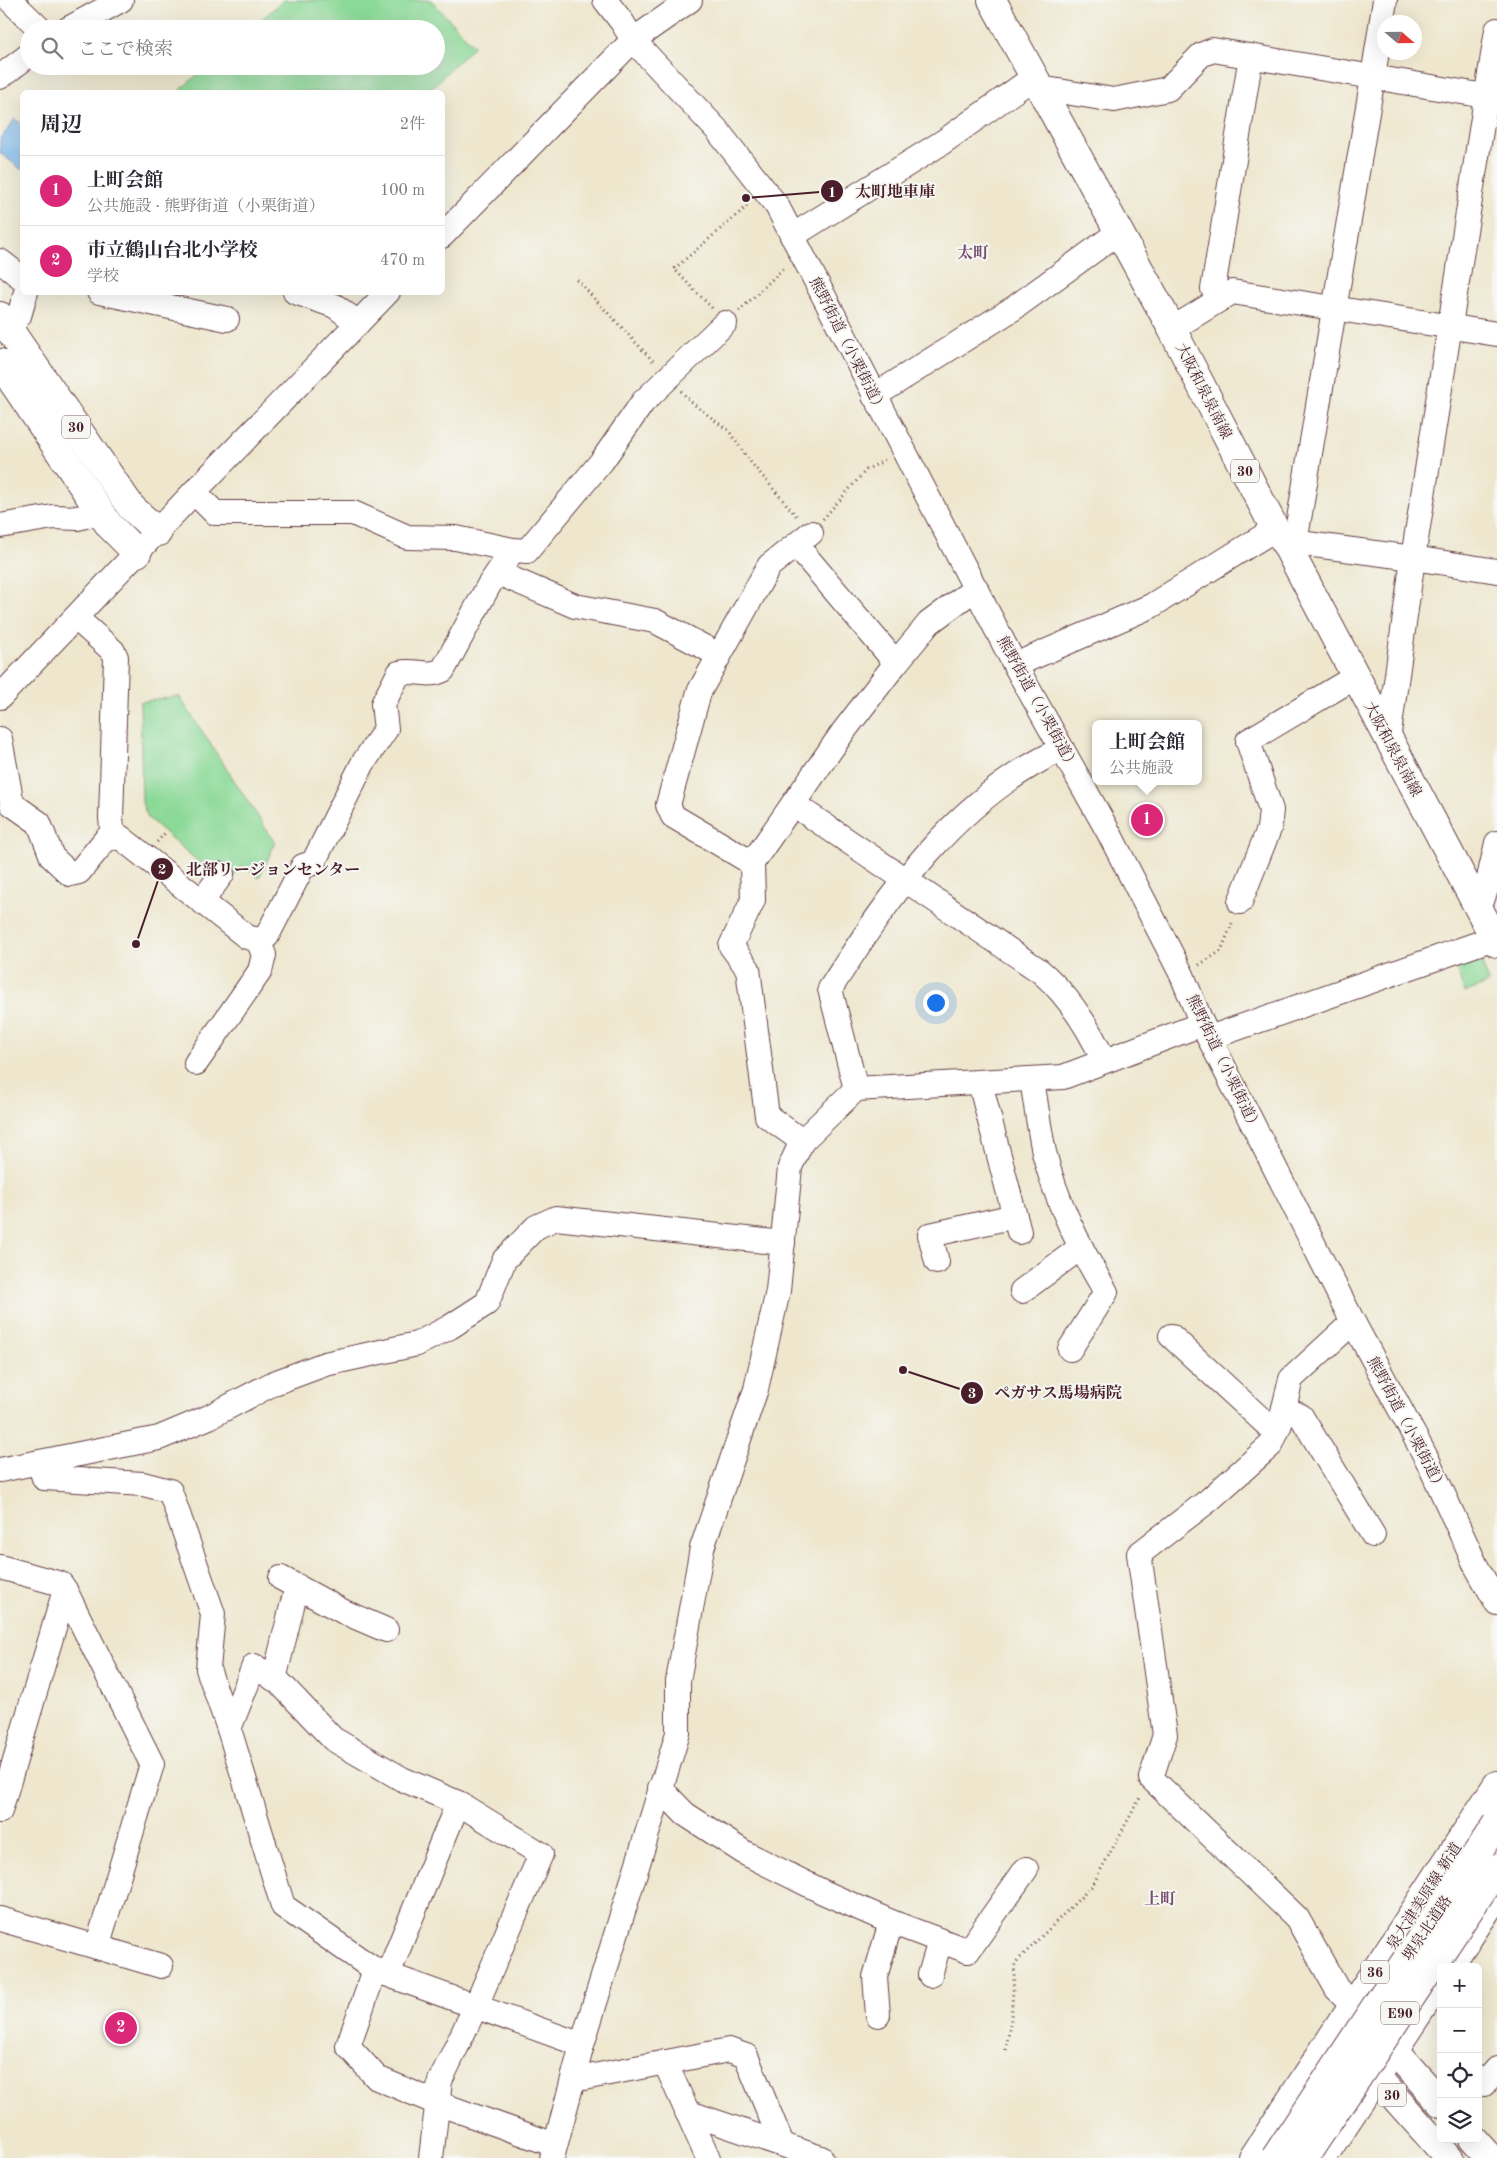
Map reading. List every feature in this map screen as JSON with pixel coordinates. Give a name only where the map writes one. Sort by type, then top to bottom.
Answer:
[{"type":"main road","name":"大阪和泉泉南線","points":[[992,0],[1172,329],[1355,678],[1496,941]]},
{"type":"main road","name":"30","points":[[4,322],[131,507],[158,532]]},
{"type":"main road","name":"30","points":[[0,363],[109,526],[137,553]]},
{"type":"main road","name":"泉大津美原線 新道","points":[[1253,2158],[1497,1785]]},
{"type":"main road","name":"堺泉北道路","points":[[1275,2158],[1497,1823]]},
{"type":"main road","name":"堺泉北道路","points":[[1304,2158],[1497,1868]]},
{"type":"main road","points":[[1452,1963],[1497,1894]]},
{"type":"main road","points":[[1322,2158],[1437,1985]]},
{"type":"main road","name":"30","points":[[1354,2005],[1437,2098]]},
{"type":"main road","name":"30","points":[[1336,2032],[1449,2158]]},
{"type":"main road","points":[[1477,2143],[1490,2158]]},
{"type":"street","points":[[10,0],[31,20]]},
{"type":"street","points":[[84,20],[121,0]]},
{"type":"street","name":"熊野街道（小栗街道）","points":[[605,0],[634,40],[717,130],[777,206],[874,396],[1016,665],[1109,833],[1182,975],[1205,1031],[1353,1322],[1428,1461],[1476,1566],[1497,1603]]},
{"type":"street","points":[[445,233],[634,40],[690,0]]},
{"type":"street","points":[[1016,665],[1151,606],[1280,535],[1297,531],[1385,0]]},
{"type":"street","points":[[1388,740],[1413,558],[1451,326],[1492,98],[1497,30]]},
{"type":"street","points":[[796,244],[943,142],[1037,83],[1114,100],[1168,89],[1201,55],[1213,50],[1492,98]]},
{"type":"street","points":[[1220,299],[1213,288],[1251,56]]},
{"type":"street","points":[[0,76],[20,62]]},
{"type":"street","points":[[874,396],[1014,308],[1119,232]]},
{"type":"street","points":[[0,261],[20,276]]},
{"type":"street","points":[[1172,329],[1232,292],[1497,334]]},
{"type":"street","points":[[4,322],[20,316],[25,295]]},
{"type":"street","points":[[113,295],[227,319]]},
{"type":"street","points":[[304,295],[335,306],[358,323]]},
{"type":"street","points":[[0,697],[194,492],[385,295]]},
{"type":"street","points":[[194,492],[215,513],[353,513],[407,537],[456,538],[513,550],[527,551],[602,461],[643,402],[725,323]]},
{"type":"street","points":[[0,526],[52,517],[78,518],[99,512]]},
{"type":"street","points":[[1280,535],[1497,571]]},
{"type":"street","points":[[752,864],[673,816],[668,805],[699,692],[769,566],[804,540],[896,663]]},
{"type":"street","points":[[0,738],[12,804],[38,823],[52,857],[70,874],[78,872],[101,843],[113,837],[126,840],[247,937],[258,940],[267,936],[303,866],[313,863],[362,763],[386,729],[383,704],[399,673],[409,670],[433,675],[443,670],[513,550]]},
{"type":"street","points":[[498,573],[575,606],[655,621],[719,655]]},
{"type":"street","points":[[802,1141],[767,1116],[748,969],[731,946],[753,900],[752,864],[843,732],[896,663],[929,623],[976,588]]},
{"type":"street","points":[[76,618],[113,651],[116,657],[111,818],[113,837]]},
{"type":"street","points":[[1240,902],[1269,829],[1271,810],[1248,741],[1355,678]]},
{"type":"street","points":[[856,1089],[830,989],[866,933],[945,833],[984,796],[1030,764],[1062,749]]},
{"type":"street","points":[[794,804],[1040,971],[1060,988],[1094,1040],[1104,1061]]},
{"type":"street","points":[[1479,909],[1487,887],[1497,843]]},
{"type":"street","points":[[202,901],[222,874]]},
{"type":"street","points":[[196,1063],[260,971],[264,955],[258,940]]},
{"type":"street","points":[[458,1804],[348,2046],[377,2078],[554,2151],[582,2045],[678,1733],[678,1681],[702,1548],[756,1389],[778,1291],[790,1167],[802,1141],[856,1089],[1063,1077],[1104,1061],[1496,941]]},
{"type":"street","points":[[1032,1080],[1044,1152],[1060,1203],[1080,1248],[1106,1292],[1070,1349]]},
{"type":"street","points":[[937,1262],[930,1235],[1017,1224],[980,1083]]},
{"type":"street","points":[[0,1470],[122,1447],[159,1438],[209,1417],[274,1383],[325,1364],[417,1344],[450,1327],[487,1303],[504,1260],[536,1227],[556,1218],[783,1243]]},
{"type":"street","points":[[1022,1291],[1080,1248]]},
{"type":"street","points":[[1353,1322],[1291,1379],[1276,1434],[1270,1445],[1209,1500],[1139,1554],[1165,1735],[1151,1778],[1297,1918],[1336,1989],[1354,2005]]},
{"type":"street","points":[[1171,1336],[1276,1434]]},
{"type":"street","points":[[1284,1408],[1301,1416],[1373,1535]]},
{"type":"street","points":[[39,1462],[44,1478],[143,1484],[170,1491],[213,1614],[208,1669],[229,1729],[283,1906],[382,1972],[475,2008],[582,2045]]},
{"type":"street","points":[[0,1567],[61,1584],[152,1764],[98,1947]]},
{"type":"street","points":[[274,1679],[289,1582],[344,1612],[386,1630]]},
{"type":"street","points":[[0,1811],[65,1590]]},
{"type":"street","points":[[229,1729],[254,1666],[274,1679],[333,1739],[402,1779],[458,1804],[541,1854],[475,2008],[440,2081],[431,2158]]},
{"type":"street","points":[[660,1788],[685,1814],[745,1853],[823,1892],[892,1922],[968,1951],[1026,1869]]},
{"type":"street","points":[[0,1918],[161,1966]]},
{"type":"street","points":[[878,2015],[875,1977],[892,1922]]},
{"type":"street","points":[[930,1975],[940,1941]]},
{"type":"street","points":[[573,2080],[729,2050],[746,2056],[782,2144]]},
{"type":"street","points":[[665,2062],[708,2158]]},
{"type":"street","points":[[1482,2082],[1484,2084],[1497,2068]]},
{"type":"street","points":[[687,2112],[821,2158]]},
{"type":"path","points":[[766,191],[674,269],[725,323],[796,244]]},
{"type":"path","points":[[577,280],[692,403],[729,431],[804,540],[866,470],[903,450]]},
{"type":"path","points":[[155,844],[164,833]]},
{"type":"path","points":[[1182,975],[1221,951],[1240,902]]},
{"type":"path","points":[[1006,2050],[1011,2019],[1015,1963],[1092,1886],[1151,1778]]},
{"type":"green space","points":[[284,0],[431,0],[474,46],[445,74],[445,20],[261,20]]},
{"type":"green space","points":[[197,75],[444,75],[429,90],[180,90]]},
{"type":"green space","points":[[179,696],[275,843],[259,878],[243,865],[230,881],[213,867],[209,871],[148,818],[142,803],[140,702]]},
{"type":"green space","points":[[1479,954],[1489,983],[1464,993],[1455,963]]},
{"type":"water","points":[[15,119],[20,123],[20,168],[0,153],[0,140]]},
{"type":"place","name":"太町地車庫","points":[[746,198]]},
{"type":"place","name":"上町会館","points":[[1147,820]]},
{"type":"place","name":"北部リージョンセンター","points":[[136,944]]},
{"type":"place","name":"ペガサス馬場病院","points":[[903,1370]]},
{"type":"place","name":"市立鶴山台北小学校","points":[[121,2028]]},
{"type":"district","name":"太町","points":[[973,252]]},
{"type":"district","name":"上町","points":[[1160,1898]]}]
